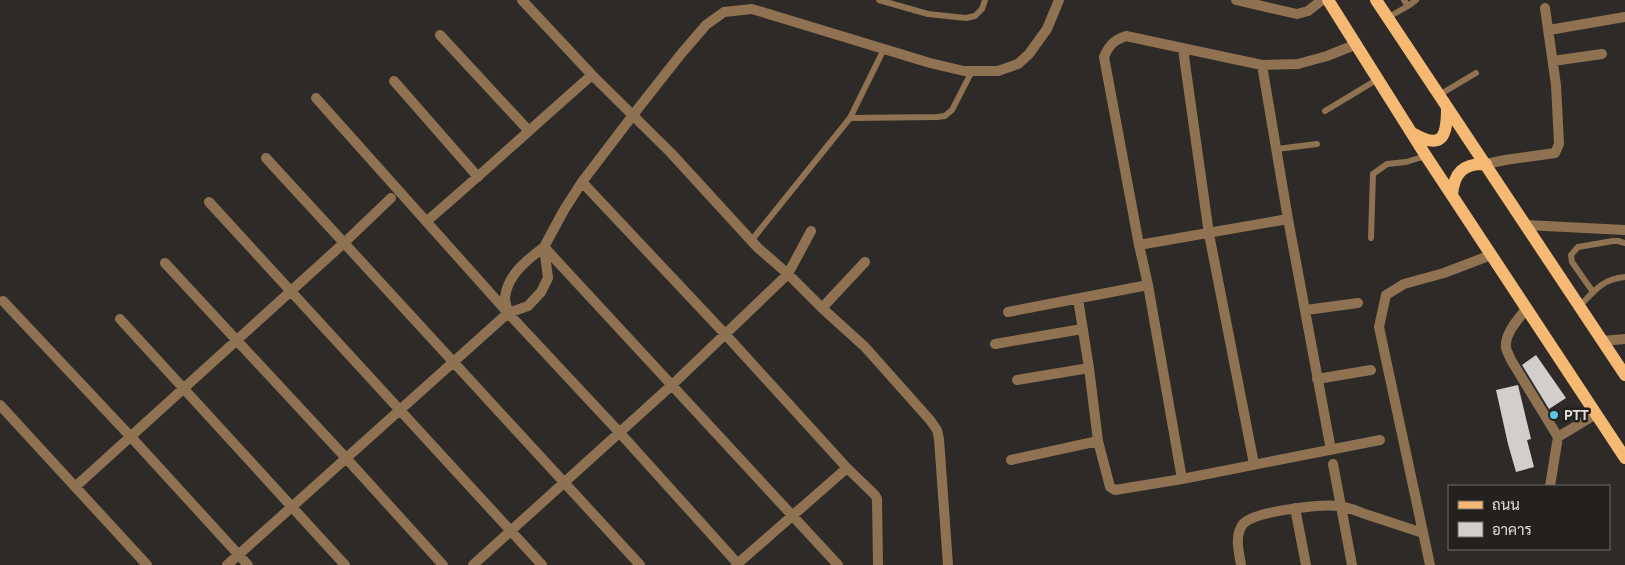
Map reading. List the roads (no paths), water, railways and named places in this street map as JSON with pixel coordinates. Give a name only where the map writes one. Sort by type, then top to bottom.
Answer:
[{"type":"main road","points":[[1328,0],[1426,156],[1625,458]]},
{"type":"main road","points":[[1376,0],[1625,375]]},
{"type":"main road","points":[[1413,134],[1427,141],[1435,141],[1440,138],[1446,132],[1447,107]]},
{"type":"main road","points":[[1452,195],[1453,183],[1457,174],[1462,170],[1479,164],[1486,164]]},
{"type":"street","points":[[522,0],[592,75],[670,153],[751,241],[865,347],[937,430],[942,463],[948,565]]},
{"type":"street","points":[[508,313],[505,298],[516,271],[525,260],[544,247],[582,182],[687,46],[706,26],[724,12],[752,10],[930,63],[964,71],[998,71],[1018,64],[1028,54],[1047,29],[1059,0]]},
{"type":"street","points":[[1236,0],[1296,14],[1308,11],[1322,0]]},
{"type":"street","points":[[1486,164],[1555,153],[1558,150],[1553,61],[1545,8]]},
{"type":"street","points":[[1549,30],[1625,17]]},
{"type":"street","points":[[440,35],[528,130]]},
{"type":"street","points":[[1182,479],[1148,286],[1104,57],[1108,47],[1115,40],[1126,36],[1262,65],[1298,64],[1357,44]]},
{"type":"street","points":[[1183,49],[1209,234],[1254,464]]},
{"type":"street","points":[[1553,61],[1602,54]]},
{"type":"street","points":[[1262,65],[1288,219],[1332,450]]},
{"type":"street","points":[[427,221],[478,178],[528,130],[592,75]]},
{"type":"street","points":[[394,81],[478,178]]},
{"type":"street","points":[[316,98],[737,565],[847,468]]},
{"type":"street","points":[[266,158],[640,565]]},
{"type":"street","points":[[582,182],[725,334],[847,468],[875,495],[877,500],[878,565]]},
{"type":"street","points":[[76,486],[391,198]]},
{"type":"street","points":[[209,202],[542,565]]},
{"type":"street","points":[[1139,245],[1288,219]]},
{"type":"street","points":[[1525,225],[1625,230]]},
{"type":"street","points":[[474,565],[672,385],[788,274],[811,231]]},
{"type":"street","points":[[227,565],[508,313],[528,306],[541,292],[548,278],[544,247]]},
{"type":"street","points":[[544,247],[838,565]]},
{"type":"street","points":[[1430,565],[1379,327],[1386,295],[1404,284],[1444,273],[1492,255]]},
{"type":"street","points":[[822,308],[864,262]]},
{"type":"street","points":[[165,263],[443,565]]},
{"type":"street","points":[[1008,312],[1148,286]]},
{"type":"street","points":[[1078,299],[1098,441],[1112,489],[1182,479],[1380,440]]},
{"type":"street","points":[[3,301],[131,436],[248,565]]},
{"type":"street","points":[[1306,310],[1358,302]]},
{"type":"street","points":[[1527,308],[1513,327],[1507,339],[1506,347],[1511,360],[1558,436],[1550,485]]},
{"type":"street","points":[[120,319],[345,565]]},
{"type":"street","points":[[996,344],[1082,329]]},
{"type":"street","points":[[1602,341],[1625,339]]},
{"type":"street","points":[[1017,380],[1089,368]]},
{"type":"street","points":[[1317,378],[1370,370]]},
{"type":"street","points":[[0,406],[147,565]]},
{"type":"street","points":[[1558,436],[1596,414]]},
{"type":"street","points":[[1011,460],[1098,441]]},
{"type":"street","points":[[1333,464],[1352,565]]},
{"type":"street","points":[[1241,565],[1237,545],[1239,531],[1243,524],[1251,518],[1295,508],[1322,505],[1341,506],[1423,533]]},
{"type":"street","points":[[1295,508],[1306,565]]},
{"type":"lane","points":[[879,0],[928,14],[966,18],[975,16],[982,9],[985,0]]},
{"type":"lane","points":[[1388,18],[1406,3],[1416,0]]},
{"type":"lane","points":[[751,241],[850,118],[884,49]]},
{"type":"lane","points":[[850,118],[945,116],[952,110],[972,71]]},
{"type":"lane","points":[[1439,95],[1476,73]]},
{"type":"lane","points":[[1325,111],[1378,79]]},
{"type":"lane","points":[[1277,149],[1317,144]]},
{"type":"lane","points":[[1371,238],[1374,174],[1387,164],[1406,162],[1426,156]]},
{"type":"lane","points":[[1593,292],[1572,262],[1571,255],[1578,247],[1618,240],[1625,243]]},
{"type":"lane","points":[[1579,307],[1604,282],[1614,278],[1625,277]]},
{"type":"place","name":"PTT","points":[[1554,415]]}]
